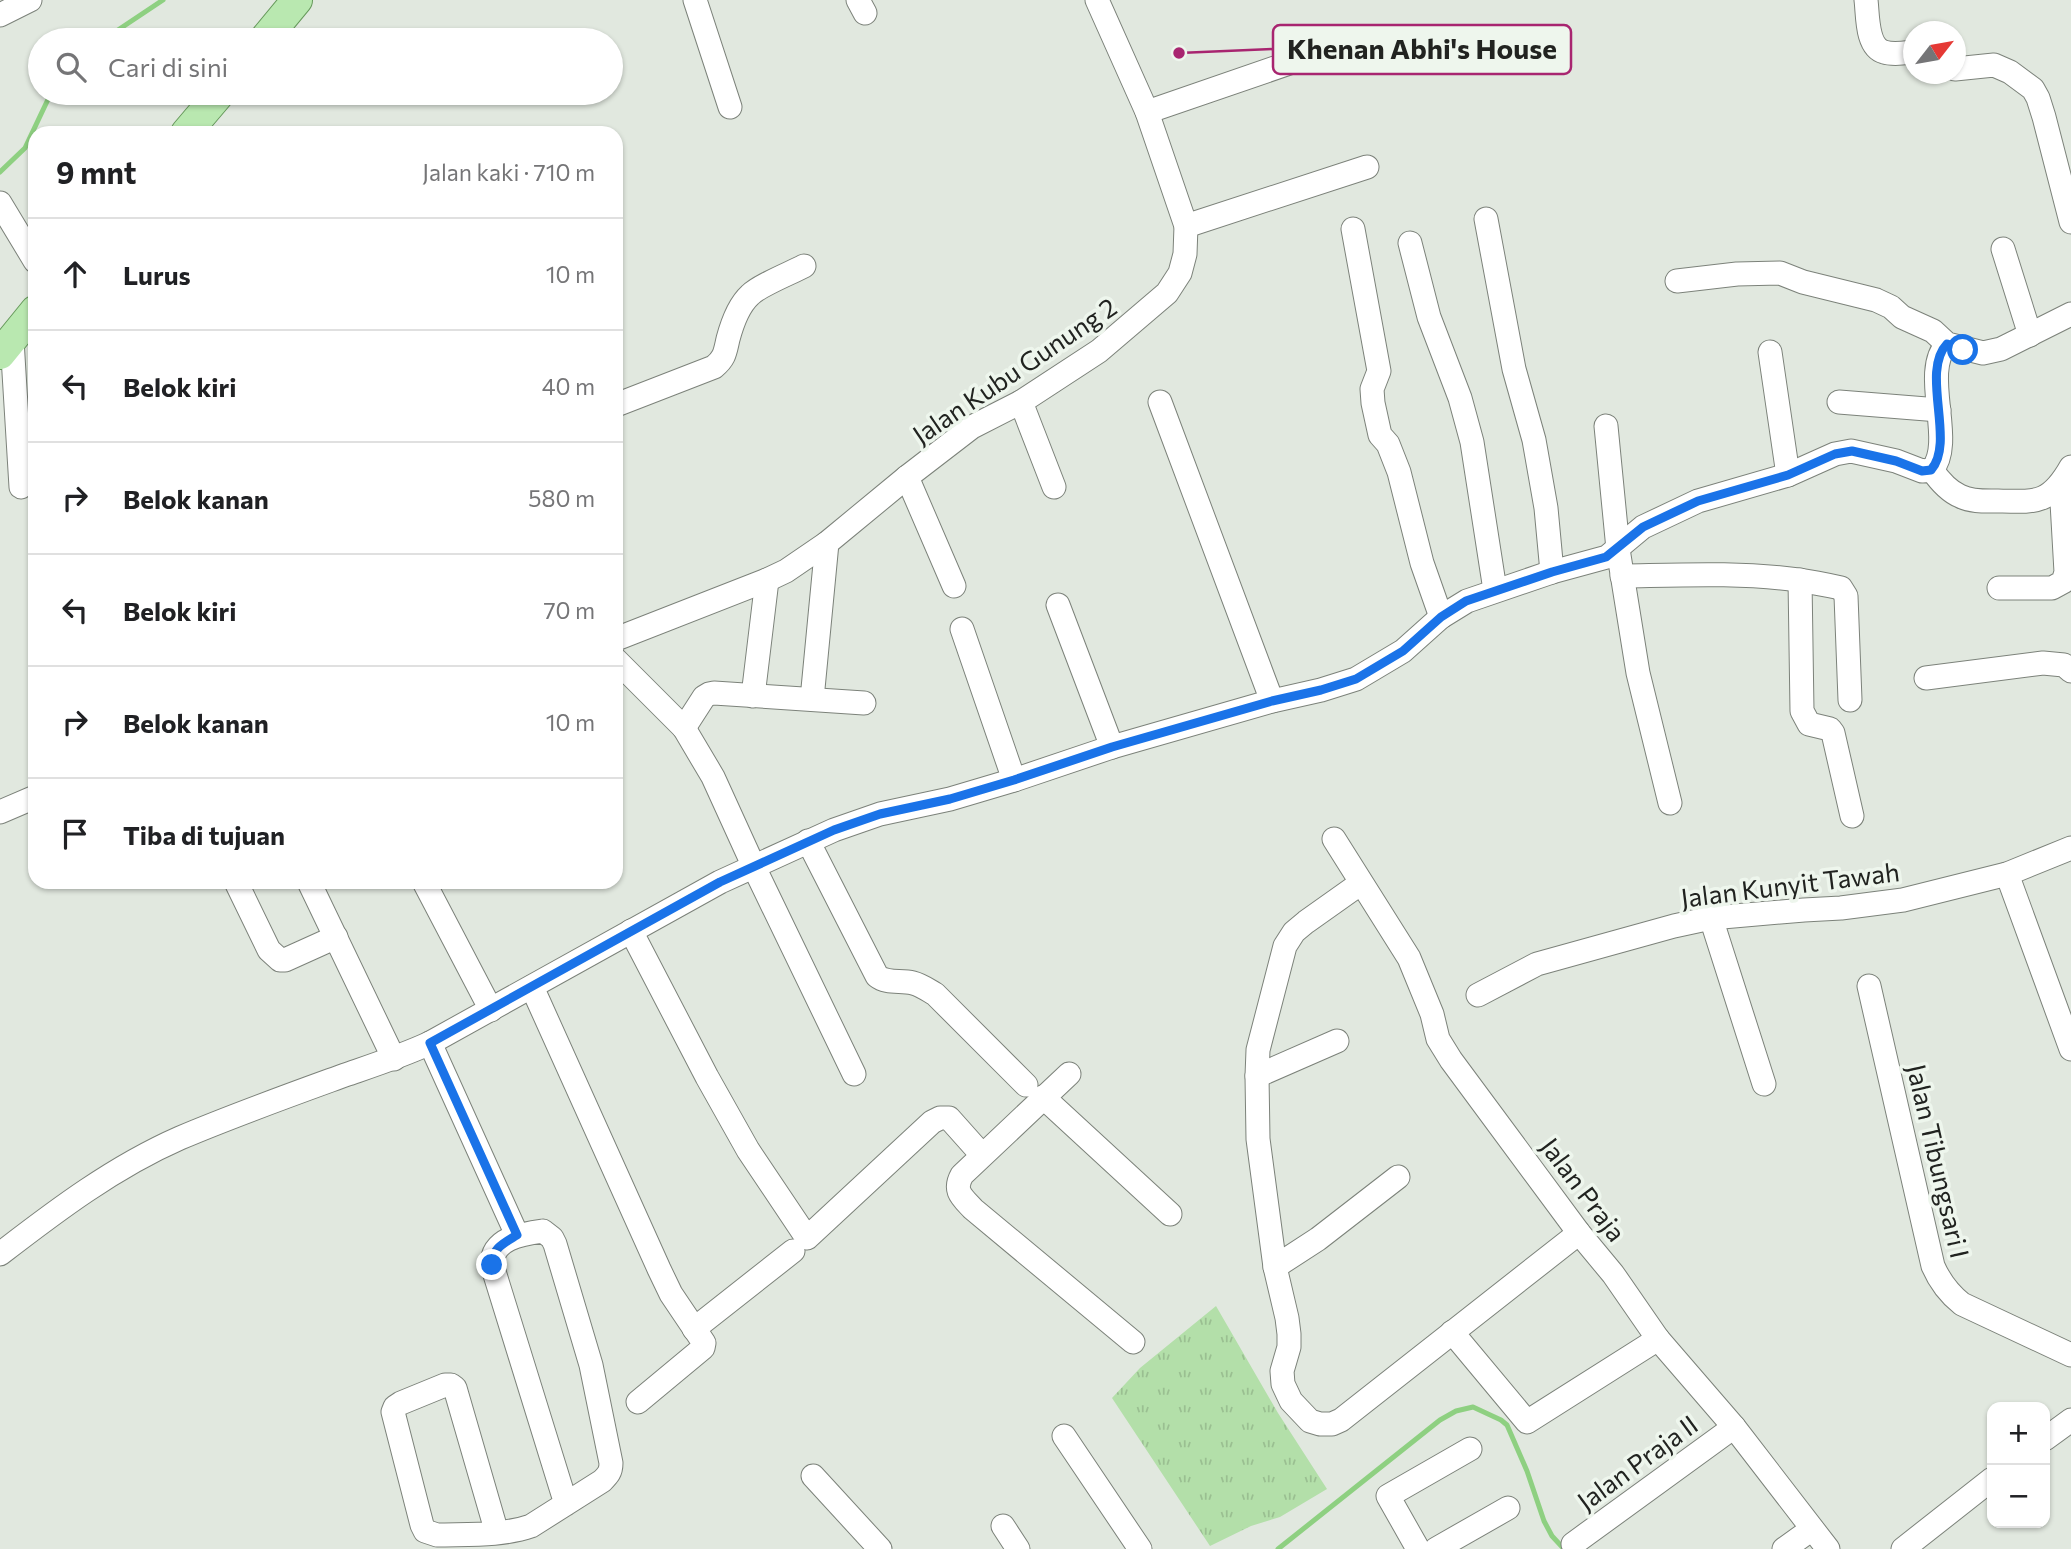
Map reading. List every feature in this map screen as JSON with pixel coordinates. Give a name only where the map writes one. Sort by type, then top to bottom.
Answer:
[{"type":"main road","points":[[274,28],[294,3]]},
{"type":"main road","points":[[192,126],[209,105]]},
{"type":"main road","points":[[6,347],[28,320]]},
{"type":"street","points":[[0,15],[30,0]]},
{"type":"street","name":"Jalan Kubu Gunung 2","points":[[623,636],[768,580],[786,570],[827,543],[972,426],[1021,402],[1100,351],[1167,293],[1180,273],[1185,254],[1186,226],[1147,112],[1097,0]]},
{"type":"street","points":[[1866,0],[1871,38],[1875,46],[1885,52],[1903,52]]},
{"type":"street","points":[[689,2],[730,107]]},
{"type":"street","points":[[1147,112],[1333,48]]},
{"type":"street","points":[[1966,68],[1994,65],[2010,72],[2033,89],[2044,117],[2071,222]]},
{"type":"street","points":[[1186,226],[1367,167]]},
{"type":"street","points":[[0,203],[28,250]]},
{"type":"street","points":[[1486,219],[1514,369],[1534,440],[1546,508],[1552,572]]},
{"type":"street","points":[[1353,229],[1379,371],[1372,389],[1380,435],[1388,444],[1399,472],[1422,563],[1441,617]]},
{"type":"street","points":[[1410,243],[1429,317],[1460,398],[1472,442],[1495,590]]},
{"type":"street","points":[[2003,249],[2030,335]]},
{"type":"street","points":[[623,402],[714,367],[722,361],[739,310],[751,293],[804,266]]},
{"type":"street","points":[[1677,281],[1737,274],[1780,273],[1803,282],[1876,300],[1891,307],[1902,317],[1933,331],[1947,344],[1974,352],[1991,353],[2071,314]]},
{"type":"street","points":[[0,1254],[94,1184],[148,1154],[178,1139],[281,1098],[394,1059],[430,1043],[720,882],[834,830],[880,814],[950,799],[1112,747],[1356,679],[1403,651],[1441,617],[1466,601],[1606,557],[1643,527],[1698,501],[1788,475],[1824,457],[1852,451],[1896,461],[1922,471],[1931,470],[1936,465],[1940,443],[1937,362],[1947,344]]},
{"type":"street","points":[[6,347],[22,487]]},
{"type":"street","points":[[1770,352],[1788,475]]},
{"type":"street","points":[[1021,402],[1054,487]]},
{"type":"street","points":[[1160,402],[1272,701]]},
{"type":"street","points":[[1839,402],[1939,410]]},
{"type":"street","points":[[1606,426],[1622,576],[1639,673],[1670,803]]},
{"type":"street","points":[[1931,470],[1959,496],[1975,500],[2032,502],[2048,495],[2066,476]]},
{"type":"street","points":[[1999,588],[2052,588],[2063,582],[2066,572],[2066,476]]},
{"type":"street","points":[[907,477],[954,586]]},
{"type":"street","points":[[812,699],[827,543]]},
{"type":"street","points":[[1622,576],[1727,575],[1800,580],[1841,588],[1844,592],[1850,700]]},
{"type":"street","points":[[753,696],[768,580]]},
{"type":"street","points":[[1800,580],[1802,711],[1809,724],[1830,729],[1833,733],[1852,816]]},
{"type":"street","points":[[1058,605],[1112,747]]},
{"type":"street","points":[[961,629],[1014,780]]},
{"type":"street","points":[[1926,678],[2043,663],[2069,667]]},
{"type":"street","points":[[623,667],[684,728],[713,776],[854,1074]]},
{"type":"street","points":[[684,728],[709,694],[864,703]]},
{"type":"street","points":[[0,812],[28,800]]},
{"type":"street","name":"Jalan Praja","points":[[1334,839],[1409,958],[1432,1014],[1438,1039],[1451,1060],[1613,1274],[1658,1339],[1734,1427],[1828,1549]]},
{"type":"street","points":[[808,841],[877,976],[883,981],[909,982],[922,986],[935,994],[1034,1091],[1170,1214]]},
{"type":"street","name":"Jalan Kunyit Tawah","points":[[1478,995],[1537,964],[1674,926],[1711,918],[1841,908],[1903,900],[2007,874],[2071,848]]},
{"type":"street","points":[[2007,874],[2071,1049]]},
{"type":"street","points":[[1361,883],[1306,922],[1294,932],[1285,946],[1258,1050],[1258,1139],[1275,1266],[1287,1318],[1289,1347],[1282,1371],[1283,1384],[1291,1401],[1310,1421],[1332,1424],[1341,1420],[1580,1233]]},
{"type":"street","points":[[239,889],[269,950],[280,960],[336,937]]},
{"type":"street","points":[[312,889],[394,1059]]},
{"type":"street","points":[[428,889],[491,1010]]},
{"type":"street","points":[[1711,918],[1764,1084]]},
{"type":"street","points":[[631,931],[727,1114],[807,1238],[932,1122],[940,1118],[949,1118],[982,1155]]},
{"type":"street","name":"Jalan Tibungsari I","points":[[1869,986],[1933,1266],[1939,1280],[1951,1296],[1962,1304],[2071,1355]]},
{"type":"street","points":[[532,987],[671,1294],[704,1343],[703,1348],[639,1402]]},
{"type":"street","points":[[1257,1076],[1336,1041]]},
{"type":"street","points":[[430,1043],[517,1235]]},
{"type":"street","points":[[1069,1074],[1034,1091],[982,1155],[962,1175],[957,1184],[958,1193],[973,1209],[1133,1342]]},
{"type":"street","points":[[1275,1266],[1318,1240],[1398,1177]]},
{"type":"street","points":[[496,1533],[455,1388],[445,1385],[395,1407],[393,1412],[422,1525],[425,1531],[437,1535],[496,1533],[531,1526],[566,1504],[608,1476],[611,1470],[608,1448],[591,1364],[555,1244],[543,1231],[517,1235],[498,1247],[492,1255],[492,1265],[566,1504]]},
{"type":"street","points":[[694,1329],[793,1251]]},
{"type":"street","points":[[1452,1332],[1527,1422],[1658,1339]]},
{"type":"street","points":[[2050,1435],[2071,1420]]},
{"type":"street","name":"Jalan Praja II","points":[[1573,1544],[1734,1427]]},
{"type":"street","points":[[1064,1436],[1140,1549]]},
{"type":"street","points":[[1418,1549],[1388,1496],[1469,1449]]},
{"type":"street","points":[[813,1476],[880,1549]]},
{"type":"street","points":[[1903,1549],[1987,1483]]},
{"type":"street","points":[[1436,1549],[1508,1508]]},
{"type":"street","points":[[1003,1526],[1018,1549]]},
{"type":"street","points":[[1784,1549],[1812,1529]]},
{"type":"green space","points":[[1216,1306],[1278,1413],[1327,1489],[1280,1517],[1251,1526],[1210,1546],[1112,1398],[1140,1368]]},
{"type":"waterway","points":[[121,28],[163,0]]},
{"type":"waterway","points":[[35,126],[45,105]]},
{"type":"waterway","points":[[0,172],[28,142]]},
{"type":"waterway","points":[[1278,1549],[1440,1420],[1456,1411],[1473,1407],[1507,1425],[1527,1471],[1544,1521],[1552,1536],[1564,1549]]},
{"type":"place","name":"Khenan Abhi's House","points":[[1179,53]]},
{"type":"route","points":[[492,1265],[492,1255],[498,1247],[517,1235],[430,1043],[720,882],[834,830],[880,814],[950,799],[1112,747],[1356,679],[1403,651],[1441,617],[1466,601],[1552,572],[1596,561],[1618,549],[1643,527],[1698,501],[1788,475],[1835,454],[1852,451],[1870,454],[1922,471],[1931,470],[1936,465],[1940,443],[1937,362],[1947,344],[1963,350]]}]
